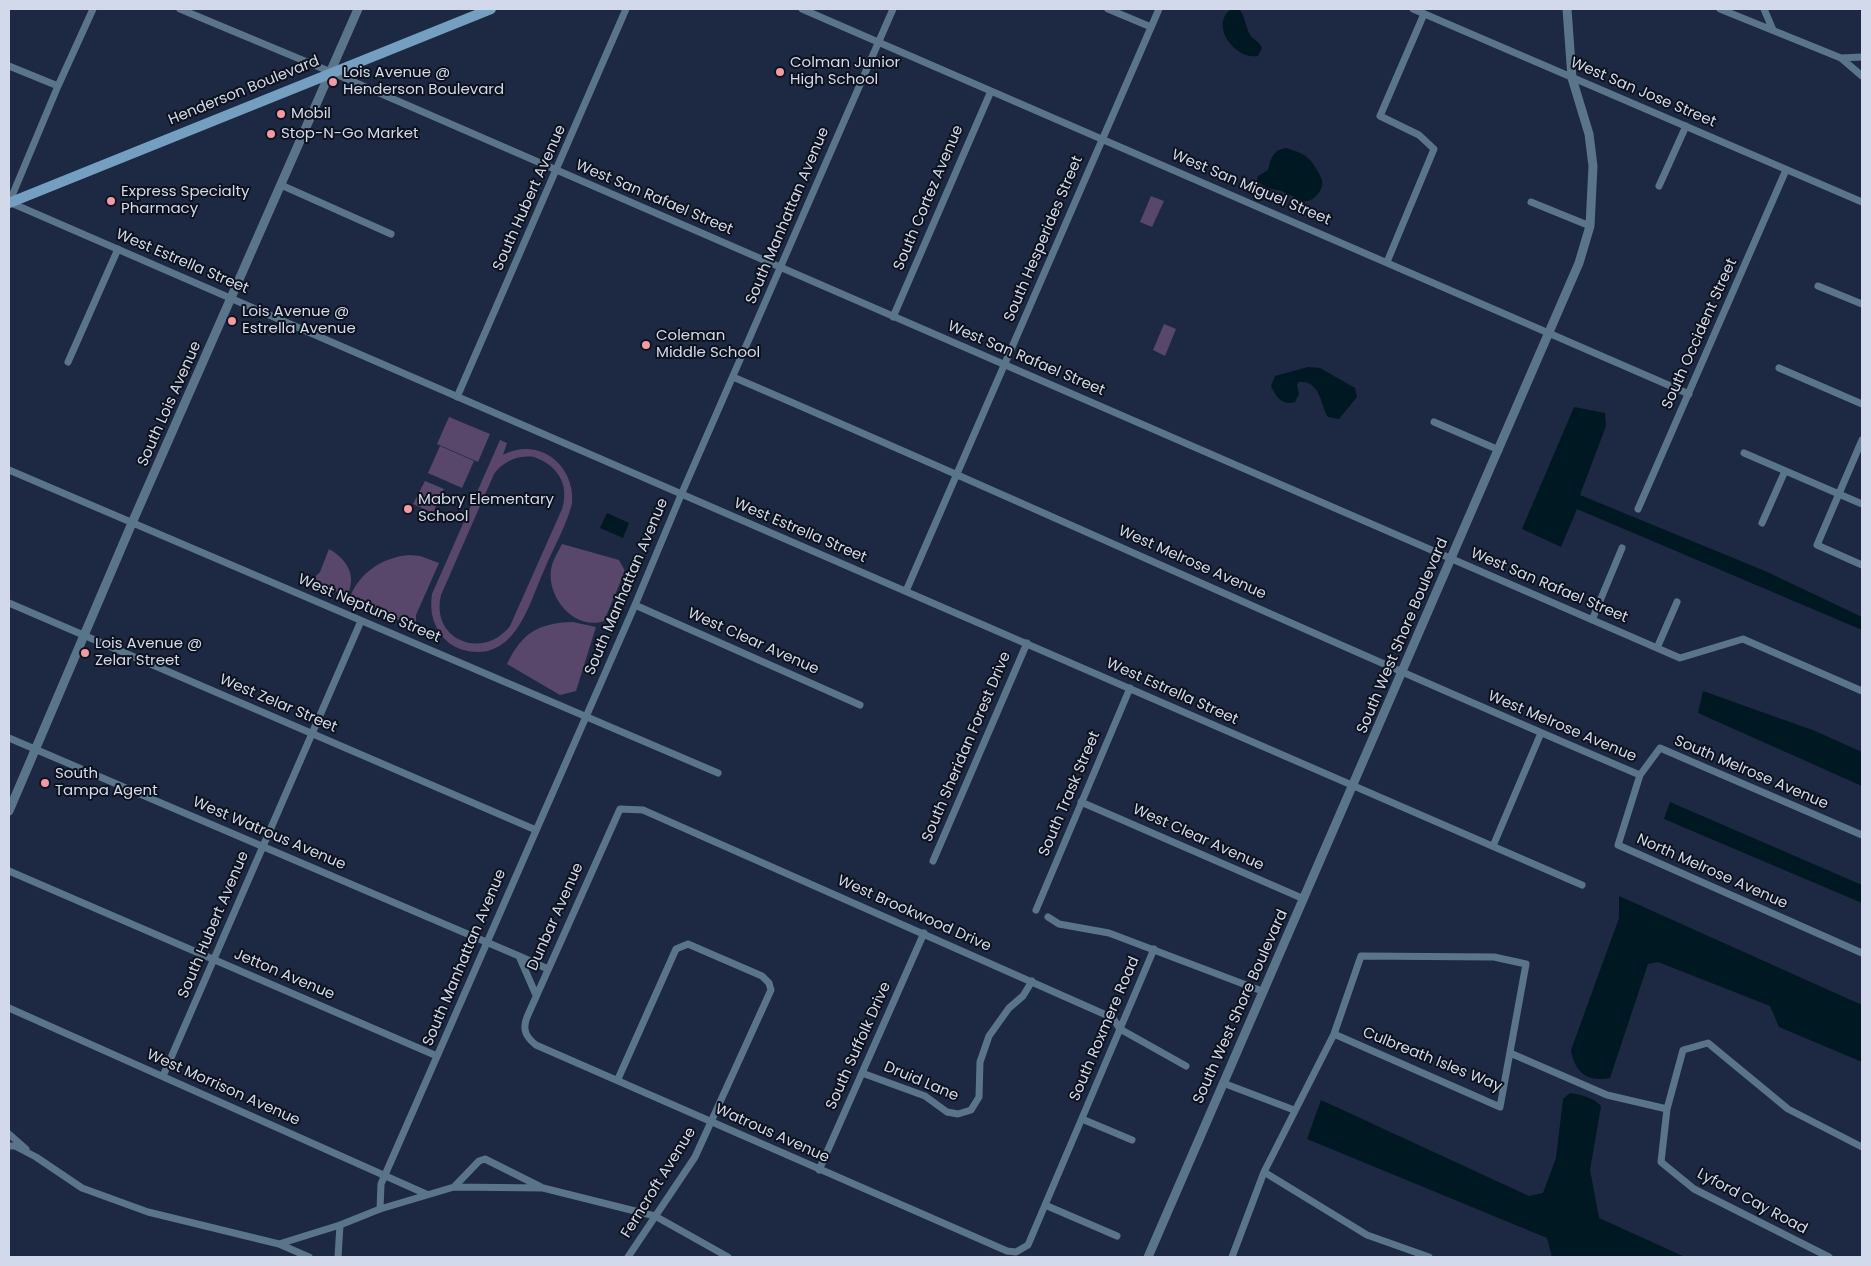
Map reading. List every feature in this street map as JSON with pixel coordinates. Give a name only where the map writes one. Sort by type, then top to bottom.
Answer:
[{"type":"main road","name":"Henderson Boulevard","points":[[9,203],[491,9]]},
{"type":"street","points":[[9,203],[58,86],[93,9]]},
{"type":"street","name":"West San Rafael Street","points":[[180,9],[331,72],[1680,658],[1744,639],[1862,691]]},
{"type":"street","name":"South Lois Avenue","points":[[9,811],[132,523],[358,9]]},
{"type":"street","name":"South Hubert Avenue","points":[[457,397],[626,9]]},
{"type":"street","name":"West San Miguel Street","points":[[802,9],[1688,394]]},
{"type":"street","name":"South Manhattan Avenue","points":[[380,1209],[379,1192],[385,1176],[893,9]]},
{"type":"street","points":[[1108,9],[1151,27]]},
{"type":"street","name":"South Hesperides Street","points":[[906,591],[1159,9]]},
{"type":"street","name":"West San Jose Street","points":[[1413,9],[1862,202]]},
{"type":"street","name":"South West Shore Boulevard","points":[[1148,1257],[1262,991],[1452,560],[1579,263],[1590,226],[1592,158],[1589,134],[1572,78],[1567,9]]},
{"type":"street","points":[[1720,9],[1841,58],[1862,76]]},
{"type":"street","points":[[1764,9],[1773,30]]},
{"type":"street","points":[[1387,262],[1434,149],[1419,135],[1380,116],[1424,14]]},
{"type":"street","points":[[1841,58],[1862,57]]},
{"type":"street","points":[[9,66],[58,86]]},
{"type":"street","name":"South Cortez Avenue","points":[[893,316],[991,91]]},
{"type":"street","points":[[1660,186],[1686,126]]},
{"type":"street","name":"South Occident Street","points":[[1638,509],[1786,170]]},
{"type":"street","points":[[281,186],[392,234]]},
{"type":"street","points":[[1531,202],[1590,226]]},
{"type":"street","name":"West Estrella Street","points":[[9,203],[1582,885]]},
{"type":"street","points":[[68,362],[118,249]]},
{"type":"street","points":[[1818,286],[1862,304]]},
{"type":"street","points":[[1779,368],[1862,404]]},
{"type":"street","name":"West Melrose Avenue","points":[[733,377],[958,473],[1402,673],[1640,775]]},
{"type":"street","points":[[1434,422],[1498,450]]},
{"type":"street","points":[[1862,440],[1817,545],[1862,564]]},
{"type":"street","points":[[1744,453],[1862,504]]},
{"type":"street","name":"West Neptune Street","points":[[9,470],[718,773]]},
{"type":"street","points":[[1762,523],[1785,471]]},
{"type":"street","points":[[1592,620],[1622,548]]},
{"type":"street","points":[[1657,648],[1677,602]]},
{"type":"street","name":"West Zelar Street","points":[[9,603],[536,830]]},
{"type":"street","name":"West Clear Avenue","points":[[635,605],[860,705]]},
{"type":"street","name":"South Hubert Avenue","points":[[164,1076],[361,621]]},
{"type":"street","name":"South Sheridan Forest Drive","points":[[933,862],[1026,643]]},
{"type":"street","name":"South Trask Street","points":[[1036,910],[1130,688]]},
{"type":"street","points":[[1493,846],[1541,733]]},
{"type":"street","name":"West Watrous Avenue","points":[[9,738],[548,968]]},
{"type":"street","name":"South Melrose Avenue","points":[[1640,775],[1660,748],[1862,835]]},
{"type":"street","name":"North Melrose Avenue","points":[[1640,775],[1618,845],[1862,953]]},
{"type":"street","name":"West Clear Avenue","points":[[1082,802],[1304,899]]},
{"type":"street","name":"West Brookwood Drive","points":[[620,809],[643,810],[1032,980],[1114,1018],[1120,1029],[1186,1066]]},
{"type":"street","name":"Dunbar Avenue","points":[[528,1038],[525,1023],[536,995],[620,809]]},
{"type":"street","name":"Jetton Avenue","points":[[9,871],[437,1056]]},
{"type":"street","points":[[1048,917],[1059,924],[1109,933],[1262,991]]},
{"type":"street","name":"South Suffolk Drive","points":[[819,1170],[924,934]]},
{"type":"street","name":"Ferncroft Avenue","points":[[618,1079],[676,949],[688,944],[762,976],[769,983],[771,990],[695,1157],[628,1257]]},
{"type":"street","name":"South Roxmere Road","points":[[1007,1252],[1016,1252],[1028,1245],[1154,949]]},
{"type":"street","points":[[519,956],[536,995]]},
{"type":"street","points":[[1232,1257],[1264,1172],[1334,1034],[1361,956],[1494,957],[1526,964],[1510,1053],[1607,1095],[1667,1109],[1683,1050],[1708,1043],[1788,1108],[1862,1147]]},
{"type":"street","name":"Druid Lane","points":[[862,1073],[925,1096],[947,1112],[958,1114],[971,1110],[979,1097],[980,1062],[989,1036],[1009,1008],[1023,996],[1032,980]]},
{"type":"street","name":"West Morrison Avenue","points":[[9,1008],[426,1194]]},
{"type":"street","name":"Culbreath Isles Way","points":[[1334,1034],[1500,1107],[1510,1053]]},
{"type":"street","name":"Watrous Avenue","points":[[528,1038],[536,1045],[618,1079],[712,1123],[1007,1252]]},
{"type":"street","points":[[1223,1083],[1294,1110]]},
{"type":"street","name":"Lyford Cay Road","points":[[1667,1109],[1661,1162],[1694,1189],[1829,1257]]},
{"type":"street","name":"South Roxmere Road","points":[[1082,1119],[1132,1140]]},
{"type":"street","points":[[9,1134],[36,1157]]},
{"type":"street","points":[[9,1146],[15,1146],[36,1157],[82,1188],[148,1212],[279,1244],[309,1257]]},
{"type":"street","points":[[454,1187],[479,1161],[485,1159],[543,1188],[656,1216],[728,1257]]},
{"type":"street","points":[[1264,1172],[1367,1235],[1429,1257]]},
{"type":"street","points":[[279,1244],[340,1225],[426,1194],[454,1187],[543,1188]]},
{"type":"street","points":[[1045,1205],[1117,1236]]},
{"type":"street","points":[[338,1257],[340,1225]]},
{"type":"shaded area","points":[[1151,196],[1164,201],[1152,227],[1140,222]]},
{"type":"shaded area","points":[[1164,324],[1176,329],[1165,356],[1153,350]]},
{"type":"shaded area","points":[[449,417],[490,434],[478,462],[437,444]]},
{"type":"shaded area","points":[[500,440],[507,443],[503,455],[516,450],[529,449],[541,452],[561,466],[568,477],[572,490],[572,504],[522,621],[504,643],[492,650],[474,652],[463,650],[449,643],[436,627],[431,608],[432,594]],"holes":[[[534,457],[555,470],[560,477],[563,484],[564,500],[562,509],[510,626],[499,637],[486,642],[473,643],[461,640],[451,634],[443,624],[440,611],[441,595],[494,474],[507,462],[517,458]]]},
{"type":"shaded area","points":[[440,446],[474,461],[462,488],[428,473]]},
{"type":"shaded area","points":[[425,481],[444,489],[433,513],[413,504]]},
{"type":"shaded area","points":[[562,544],[619,560],[625,571],[604,621],[593,623],[573,617],[558,601],[551,581],[551,570]]},
{"type":"shaded area","points":[[329,549],[346,563],[349,569],[351,582],[347,596],[325,587],[313,585],[312,580],[320,572]]},
{"type":"shaded area","points":[[400,556],[420,556],[439,563],[416,615],[416,625],[406,627],[401,621],[350,597],[360,580],[374,567]]},
{"type":"shaded area","points":[[573,622],[596,627],[576,691],[560,695],[507,664],[519,644],[532,632],[550,625]]},
{"type":"water","points":[[1231,9],[1239,9],[1249,33],[1261,46],[1262,48],[1258,56],[1249,56],[1241,53],[1228,40],[1223,24],[1225,16]]},
{"type":"water","points":[[1286,148],[1299,152],[1308,158],[1320,176],[1322,185],[1320,192],[1314,198],[1303,201],[1284,192],[1271,189],[1257,180],[1258,176],[1268,170],[1275,153]]},
{"type":"water","points":[[1308,367],[1320,368],[1355,388],[1357,397],[1339,419],[1328,417],[1316,389],[1306,382],[1299,382],[1297,385],[1299,394],[1295,402],[1283,402],[1275,394],[1271,386],[1275,376]]},
{"type":"water","points":[[1574,407],[1605,413],[1606,426],[1580,495],[1765,571],[1862,617],[1862,630],[1577,509],[1561,547],[1522,529]]},
{"type":"water","points":[[607,513],[629,523],[623,538],[600,528]]},
{"type":"water","points":[[1703,691],[1815,731],[1862,752],[1862,786],[1698,713]]},
{"type":"water","points":[[1670,802],[1862,885],[1862,903],[1664,819]]},
{"type":"water","points":[[1619,896],[1862,1005],[1862,1062],[1779,1027],[1770,1006],[1658,962],[1648,964],[1610,1078],[1595,1079],[1583,1074],[1576,1065],[1571,1050],[1619,918]]},
{"type":"water","points":[[1570,1093],[1591,1098],[1601,1106],[1590,1170],[1599,1218],[1685,1257],[1552,1257],[1547,1238],[1307,1139],[1321,1100],[1529,1196],[1543,1193],[1556,1158],[1563,1099]]},
{"type":"place","name":"Colman Junior High School","points":[[780,72]]},
{"type":"place","name":"Lois Avenue @ Henderson Boulevard","points":[[333,82]]},
{"type":"place","name":"Mobil","points":[[281,114]]},
{"type":"place","name":"Stop-N-Go Market","points":[[271,134]]},
{"type":"place","name":"Express Specialty Pharmacy","points":[[111,201]]},
{"type":"place","name":"Lois Avenue @ Estrella Avenue","points":[[232,321]]},
{"type":"place","name":"Coleman Middle School","points":[[646,345]]},
{"type":"place","name":"Mabry Elementary School","points":[[408,509]]},
{"type":"place","name":"Lois Avenue @ Zelar Street","points":[[85,653]]},
{"type":"place","name":"South Tampa Agent","points":[[45,783]]}]
